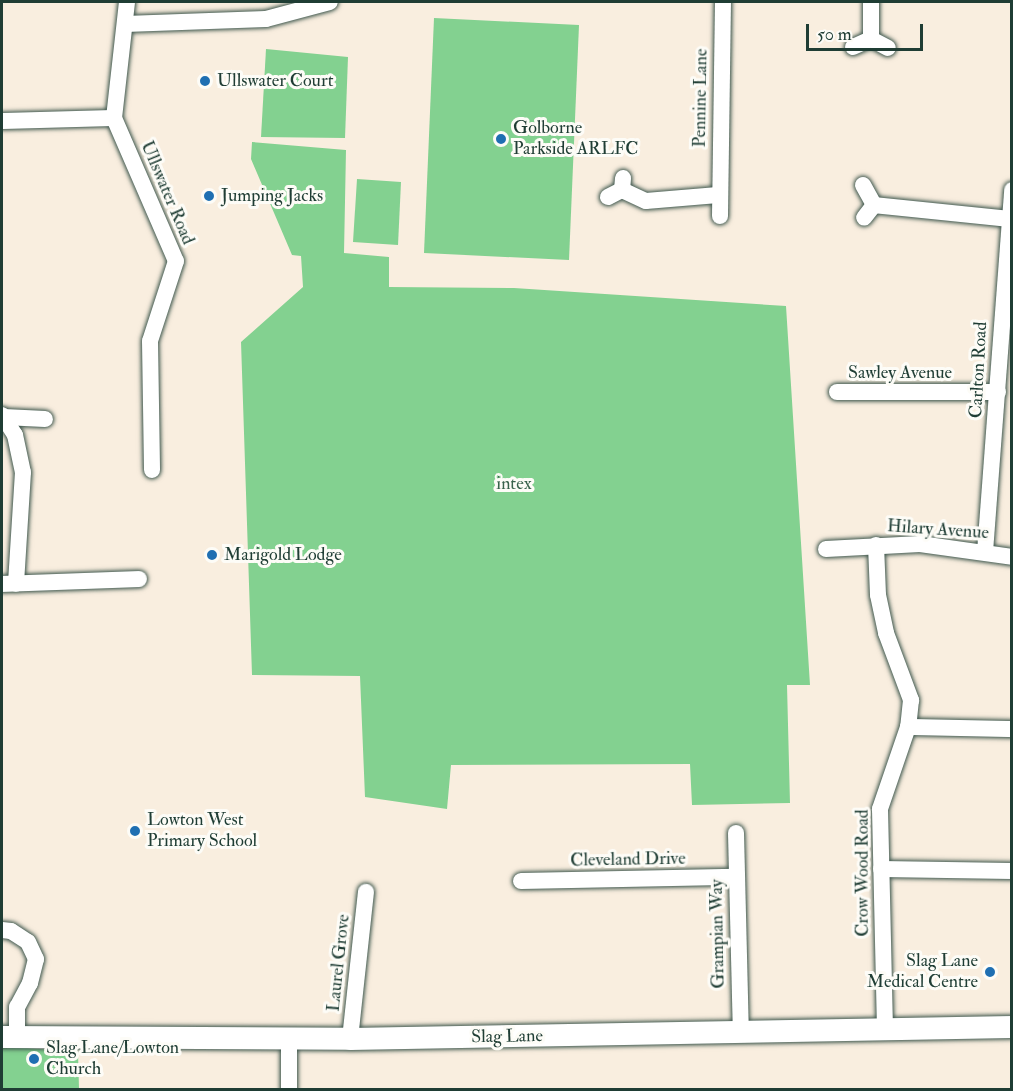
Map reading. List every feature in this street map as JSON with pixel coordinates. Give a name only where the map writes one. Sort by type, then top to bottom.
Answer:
[{"type":"street","points":[[2,121],[114,118],[127,2]]},
{"type":"street","points":[[125,24],[266,19],[330,2]]},
{"type":"street","name":"Pennine Lane","points":[[720,216],[718,195],[723,2]]},
{"type":"street","points":[[871,2],[871,39]]},
{"type":"street","points":[[853,47],[871,39]]},
{"type":"street","points":[[871,39],[888,48]]},
{"type":"street","name":"Ullswater Road","points":[[114,118],[176,261],[150,340],[152,470]]},
{"type":"street","points":[[863,185],[869,211],[1009,219]]},
{"type":"street","points":[[618,188],[646,201],[718,195]]},
{"type":"street","name":"Carlton Road","points":[[985,552],[1007,298],[1011,189]]},
{"type":"street","name":"Sawley Avenue","points":[[837,392],[998,392]]},
{"type":"street","points":[[3,416],[45,419]]},
{"type":"street","points":[[3,416],[15,435],[22,472],[9,584],[140,579]]},
{"type":"street","name":"Hilary Avenue","points":[[826,549],[920,544],[1011,557]]},
{"type":"street","name":"Crow Wood Road","points":[[876,545],[878,596],[886,633],[911,700],[908,726],[880,809],[885,1031]]},
{"type":"street","points":[[908,726],[1011,729]]},
{"type":"street","name":"Grampian Way","points":[[736,833],[741,1035]]},
{"type":"street","points":[[882,869],[1011,871]]},
{"type":"street","name":"Cleveland Drive","points":[[518,880],[736,877]]},
{"type":"street","name":"Laurel Grove","points":[[350,1039],[366,891]]},
{"type":"street","points":[[2,930],[11,931],[28,942],[36,959],[17,1007],[9,1037]]},
{"type":"street","name":"Slag Lane","points":[[9,1037],[350,1039],[741,1035],[1011,1027]]},
{"type":"street","points":[[289,1039],[289,1089]]},
{"type":"green space","name":"Golborne Parkside ARLFC","points":[[434,18],[579,25],[569,260],[424,253]]},
{"type":"green space","points":[[266,49],[348,57],[345,138],[261,137]]},
{"type":"green space","name":"intex","points":[[252,142],[346,150],[344,253],[389,257],[389,287],[514,288],[786,306],[810,685],[787,685],[790,803],[692,805],[690,764],[451,765],[447,809],[365,797],[360,676],[252,675],[241,342],[303,287],[301,256],[292,255],[251,159]]},
{"type":"green space","points":[[357,179],[401,182],[398,245],[353,242]]},
{"type":"green space","points":[[2,1046],[78,1052],[79,1089],[2,1089]]},
{"type":"place","name":"Ullswater Court","points":[[205,81]]},
{"type":"place","name":"Golborne Parkside ARLFC","points":[[501,139]]},
{"type":"place","name":"Jumping Jacks","points":[[209,196]]},
{"type":"place","name":"Marigold Lodge","points":[[212,555]]},
{"type":"place","name":"Lowton West Primary School","points":[[135,831]]},
{"type":"place","name":"Slag Lane Medical Centre","points":[[990,972]]},
{"type":"place","name":"Slag Lane/Lowton Church","points":[[34,1059]]}]
